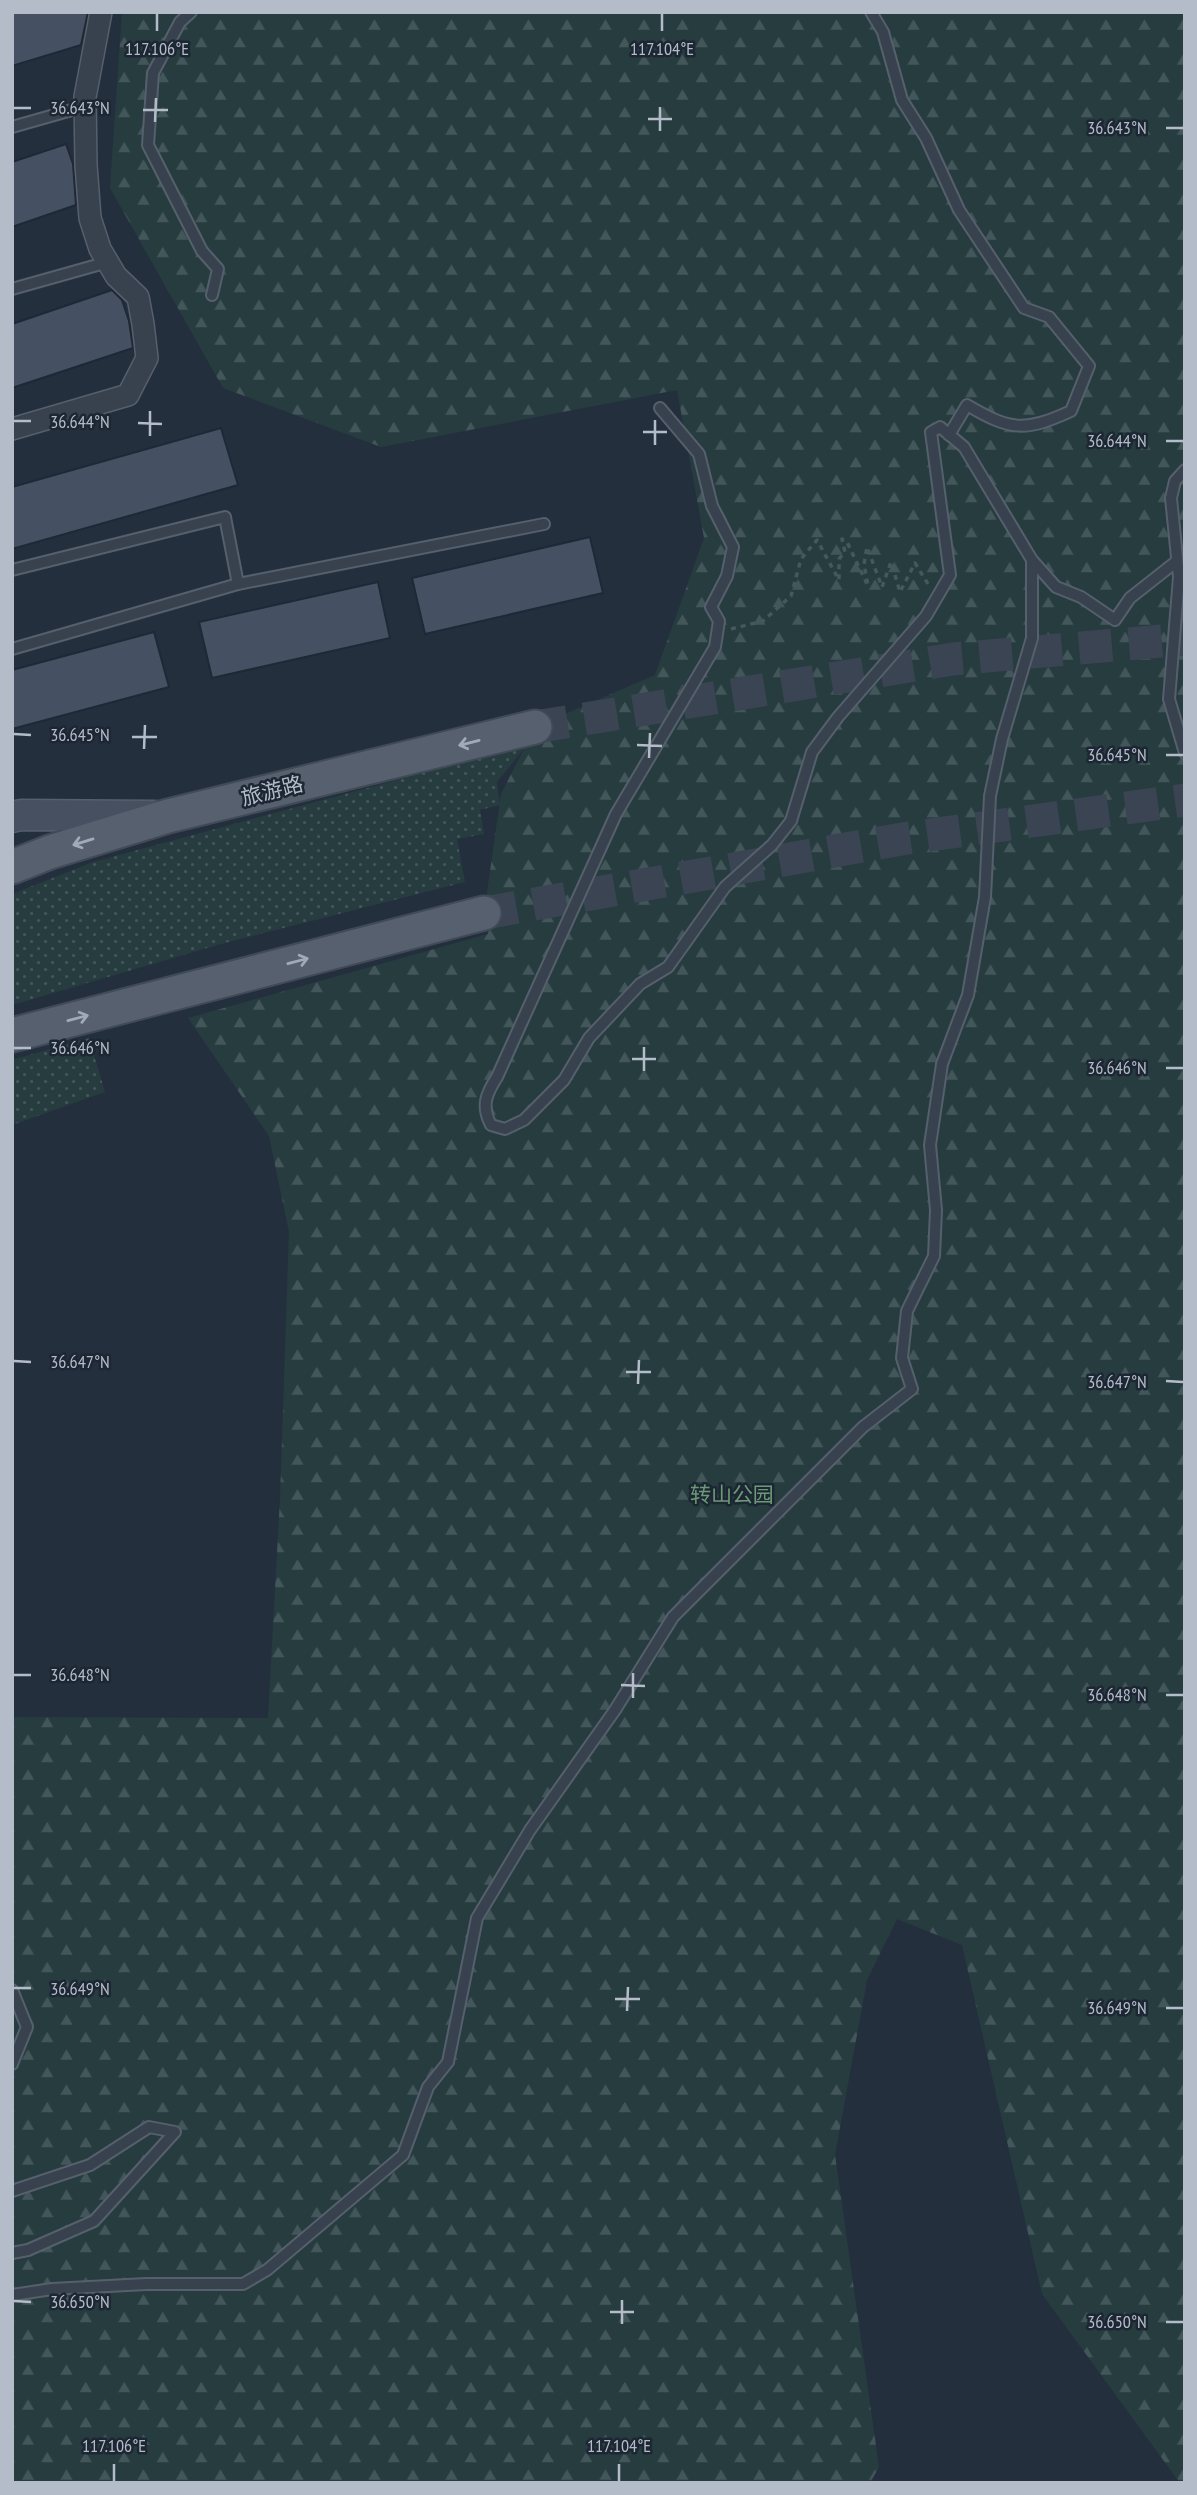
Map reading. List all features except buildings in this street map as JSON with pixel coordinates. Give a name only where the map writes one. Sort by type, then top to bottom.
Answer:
[{"type":"main road","name":"旅游路","points":[[12,867],[50,852],[168,816],[536,727]]},
{"type":"main road","points":[[12,1035],[484,913]]},
{"type":"street","points":[[12,429],[128,395],[148,358],[138,297],[116,276],[90,218],[86,106],[101,12]]},
{"type":"street","points":[[12,817],[21,814],[168,816]]},
{"type":"lane","points":[[191,12],[180,22],[153,74],[148,145],[202,251],[218,270],[212,295]]},
{"type":"lane","points":[[871,12],[883,32],[902,100],[926,138],[959,210],[1024,308],[1049,317],[1088,366],[1071,411],[1041,425],[1000,425],[967,405],[949,435]]},
{"type":"lane","points":[[12,127],[86,106]]},
{"type":"lane","points":[[12,289],[108,262]]},
{"type":"lane","points":[[660,408],[699,454],[712,506],[733,547],[726,576],[711,607],[719,621],[715,647],[616,814],[550,965],[487,1094],[484,1112],[491,1125],[505,1129],[524,1120],[564,1080],[589,1038],[640,984],[668,967],[725,887],[772,845],[791,821],[812,752],[838,717],[926,616],[950,575],[930,432],[940,427],[964,447],[1032,560],[1056,587],[1081,597],[1115,620],[1130,598],[1177,561]]},
{"type":"lane","points":[[1185,470],[1175,481],[1171,498],[1177,561],[1169,699],[1185,754]]},
{"type":"lane","points":[[12,570],[225,517],[238,584]]},
{"type":"lane","points":[[12,649],[238,584],[544,524]]},
{"type":"lane","points":[[12,2295],[52,2289],[133,2285],[243,2284],[267,2270],[404,2155],[428,2087],[448,2062],[477,1917],[530,1830],[615,1710],[673,1617],[863,1427],[912,1389],[902,1358],[907,1311],[934,1256],[936,1210],[930,1145],[942,1064],[968,995],[985,897],[990,796],[1002,739],[1032,638],[1032,560]]},
{"type":"lane","points":[[12,1990],[27,2026],[12,2064]]},
{"type":"lane","points":[[12,2191],[90,2165],[149,2127],[175,2132],[94,2221],[28,2250],[12,2253]]},
{"type":"path","points":[[718,633],[763,621],[791,596],[801,559],[817,540],[839,580],[839,559],[845,552],[842,539],[847,542],[868,586],[864,564],[867,547],[882,587],[891,562],[901,592],[915,563],[937,598]]},
{"type":"green space","name":"转山公园","points":[[122,12],[1185,12],[1185,2483],[1180,2483],[1042,2294],[962,1945],[897,1919],[867,1980],[835,2155],[879,2467],[870,2483],[12,2483],[12,1717],[268,1718],[280,1498],[289,1232],[269,1136],[188,1018],[488,934],[484,913],[501,794],[535,727],[655,675],[704,538],[677,390],[381,447],[223,388],[110,188]]},
{"type":"green space","points":[[527,745],[497,782],[500,805],[480,810],[484,834],[457,839],[465,882],[221,944],[12,1005],[12,894],[93,862]]},
{"type":"green space","points":[[89,1038],[105,1092],[12,1125],[12,1060]]},
{"type":"tunnel","points":[[535,727],[953,659],[1185,639]]},
{"type":"tunnel","points":[[484,913],[908,838],[1185,800]]}]
